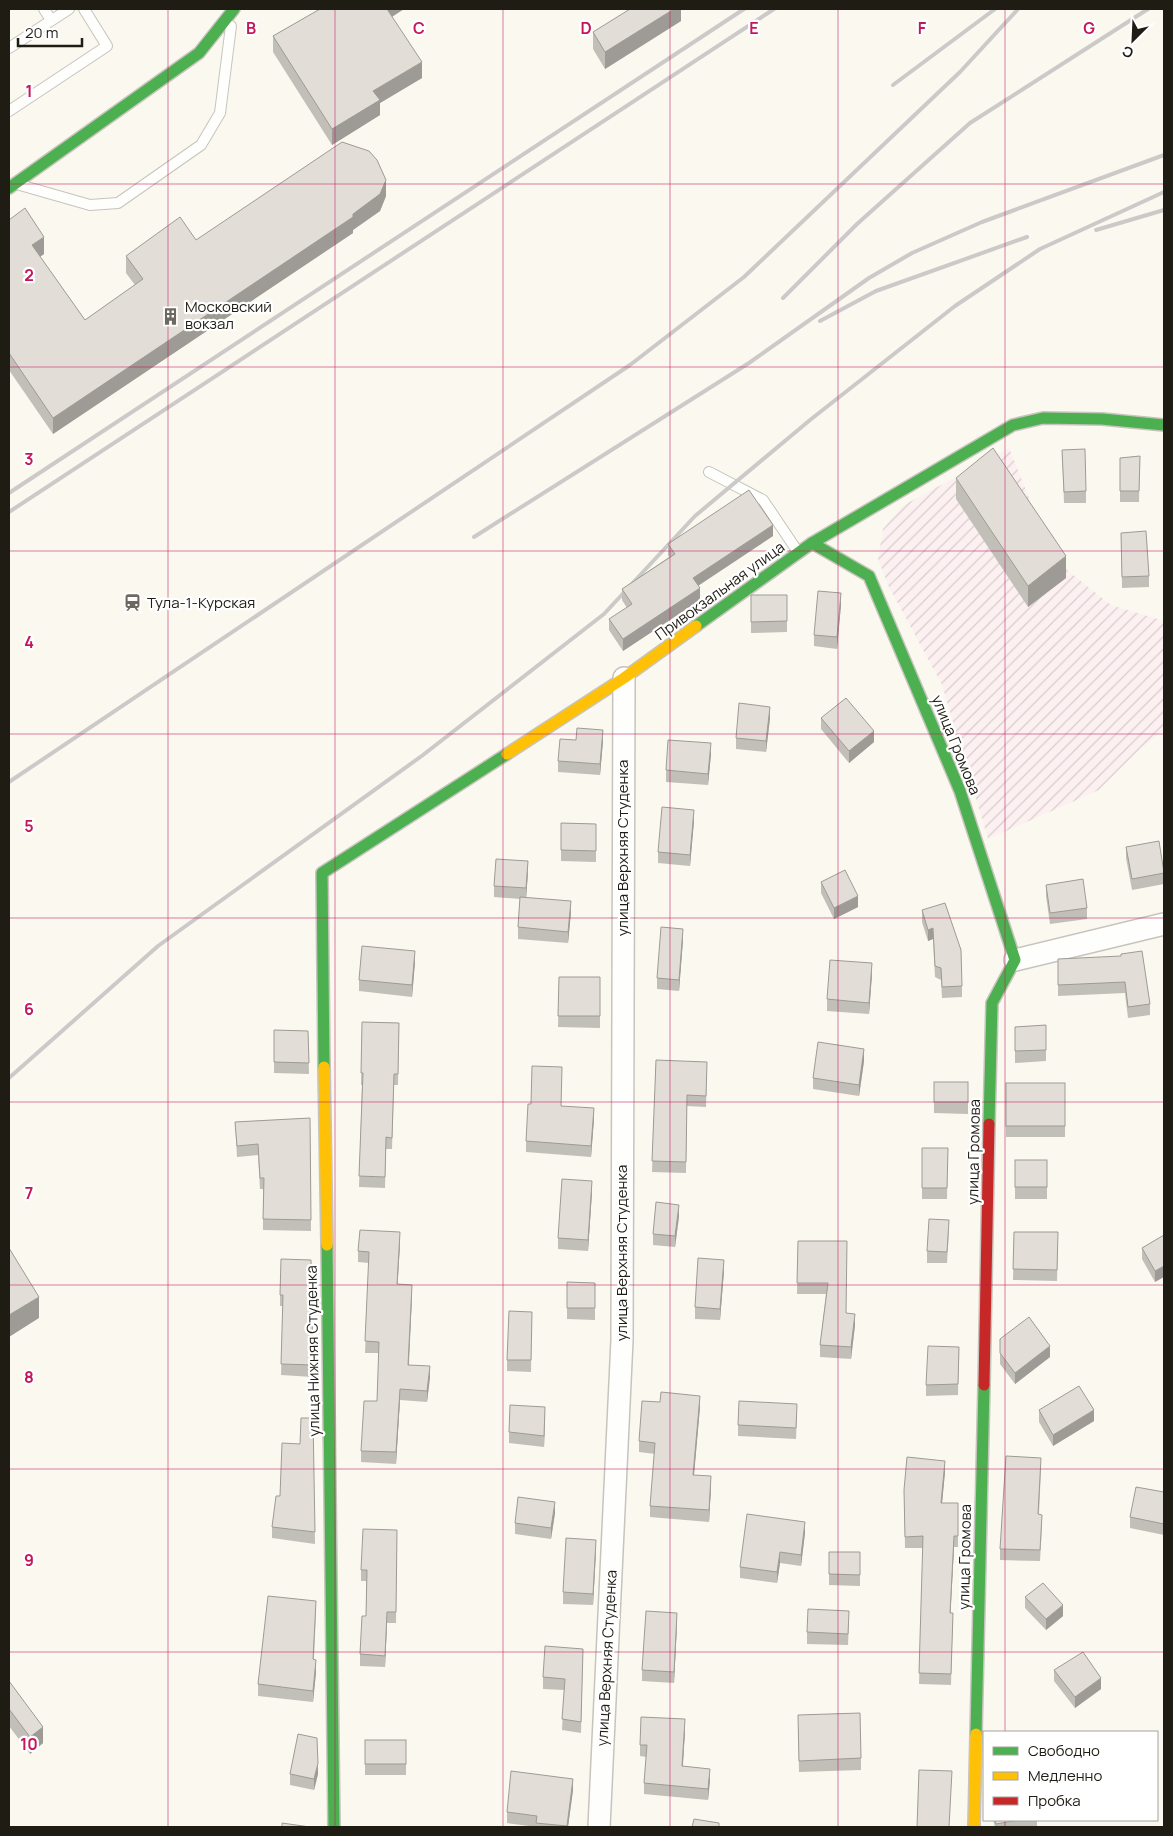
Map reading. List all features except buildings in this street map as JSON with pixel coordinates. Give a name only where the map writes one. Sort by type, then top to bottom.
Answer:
[{"type":"street","points":[[11,182],[199,53],[214,38],[233,9]]},
{"type":"street","name":"Привокзальная улица","points":[[322,873],[624,678],[812,543],[1013,425],[1043,418],[1102,419],[1164,425]]},
{"type":"street","name":"улица Громова","points":[[812,543],[869,576],[960,791],[1015,960],[992,1003],[974,1827]]},
{"type":"street","name":"улица Верхняя Cтуденка","points":[[599,1827],[622,1340],[624,678]]},
{"type":"street","name":"улица Нижняя Cтуденкa","points":[[322,873],[336,1827]]},
{"type":"street","points":[[1015,960],[1164,924]]},
{"type":"lane","points":[[44,9],[51,20]]},
{"type":"lane","points":[[9,48],[69,9]]},
{"type":"lane","points":[[9,111],[108,46],[84,9]]},
{"type":"lane","points":[[11,182],[90,206],[118,203],[201,145],[220,113],[233,9]]},
{"type":"lane","points":[[709,472],[763,500],[798,553]]},
{"type":"shaded area","points":[[1009,448],[1039,523],[1068,571],[1111,605],[1164,621],[1164,730],[1142,747],[1099,790],[988,839],[942,685],[888,585],[878,559],[883,529],[904,505]]},
{"type":"railway","points":[[9,493],[744,9]]},
{"type":"railway","points":[[9,512],[774,9]]},
{"type":"railway","points":[[893,85],[995,9]]},
{"type":"railway","points":[[9,782],[630,365],[744,277],[960,72],[1018,9]]},
{"type":"railway","points":[[783,298],[857,224],[970,123],[1148,9]]},
{"type":"railway","points":[[474,537],[749,363],[869,278],[912,253],[982,222],[1164,155]]},
{"type":"railway","points":[[9,1078],[158,946],[423,755],[604,614],[695,516],[810,420],[955,306],[1040,249],[1164,192]]},
{"type":"railway","points":[[1096,230],[1164,210]]},
{"type":"railway","points":[[820,321],[876,291],[1027,237]]},
{"type":"traffic: fast","points":[[9,188],[199,53],[234,9]]},
{"type":"traffic: fast","points":[[696,626],[812,543],[1013,425],[1043,418],[1102,419],[1164,425]]},
{"type":"traffic: fast","points":[[812,543],[869,576],[960,791],[1015,960],[992,1003],[989,1124]]},
{"type":"traffic: fast","points":[[324,1067],[322,873],[507,754]]},
{"type":"traffic: fast","points":[[327,1245],[334,1827]]},
{"type":"traffic: fast","points":[[976,1734],[984,1385]]},
{"type":"traffic: slow","points":[[507,754],[624,678],[696,626]]},
{"type":"traffic: slow","points":[[324,1067],[327,1245]]},
{"type":"traffic: slow","points":[[974,1827],[976,1734]]},
{"type":"traffic: jam","points":[[984,1385],[989,1124]]},
{"type":"place","name":"Московский вокзал","points":[[171,316]]},
{"type":"place","name":"Тула-1-Курская","points":[[133,603]]}]
